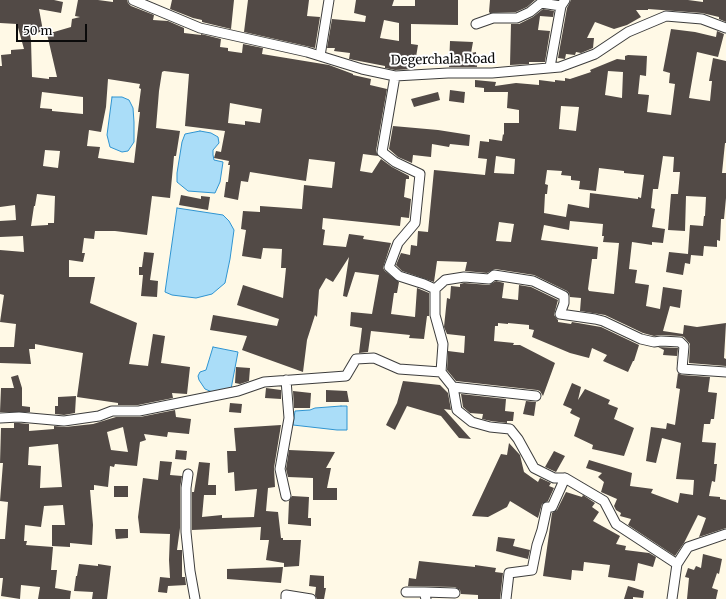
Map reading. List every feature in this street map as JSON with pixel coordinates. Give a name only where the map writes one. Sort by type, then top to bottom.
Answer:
[{"type":"street","name":"Degerchala Road","points":[[133,0],[200,28],[320,56],[362,69],[396,76],[448,73],[492,73],[560,66],[595,54],[628,32],[666,16],[702,19],[726,28]]},
{"type":"street","points":[[320,56],[329,0]]},
{"type":"street","points":[[476,24],[493,18],[517,18],[530,12],[541,2],[563,3],[550,67]]},
{"type":"street","points":[[396,76],[382,152],[395,162],[420,174],[415,223],[398,243],[389,267],[399,276],[435,289]]},
{"type":"street","points":[[677,564],[616,524],[604,501],[565,478],[554,478],[534,468],[518,439],[510,429],[490,427],[472,422],[457,410],[452,387],[441,372],[443,344],[435,315],[435,289],[445,280],[464,276],[489,279],[494,275],[533,281],[564,296],[564,303],[560,314],[603,321],[641,339],[654,342],[680,342],[684,346],[682,369],[726,372]]},
{"type":"street","points":[[0,418],[19,417],[64,421],[99,416],[112,411],[139,411],[238,391],[264,382],[346,376],[356,359],[374,358],[399,369],[441,372]]},
{"type":"street","points":[[286,380],[289,418],[280,469],[286,496]]},
{"type":"street","points":[[452,387],[536,396]]},
{"type":"street","points":[[188,474],[186,488],[186,532],[190,571],[195,599]]},
{"type":"street","points":[[506,599],[509,574],[532,570],[536,545],[542,530],[547,507],[552,508],[565,478]]},
{"type":"street","points":[[672,599],[677,564],[688,547],[726,534]]},
{"type":"street","points":[[406,592],[425,596],[455,593]]},
{"type":"street","points":[[286,599],[286,595],[311,599]]},
{"type":"water","points":[[112,97],[122,97],[129,100],[133,108],[134,142],[128,151],[122,152],[110,147],[107,135]]},
{"type":"water","points":[[200,131],[211,133],[218,137],[219,143],[213,150],[214,160],[223,162],[220,182],[215,193],[188,191],[177,182],[182,142],[185,134]]},
{"type":"water","points":[[177,208],[223,215],[229,221],[234,230],[225,283],[212,294],[196,298],[172,295],[165,292]]},
{"type":"water","points":[[213,347],[238,352],[231,389],[212,392],[205,389],[199,380],[198,376],[200,372],[206,370]]},
{"type":"water","points":[[347,406],[347,430],[293,425],[295,411]]},
{"type":"building","points":[[0,0],[54,0],[63,2],[61,13],[39,9],[43,31],[30,35],[32,77],[49,79],[49,77],[57,77],[47,34],[71,27],[72,19],[80,17],[75,16],[78,0],[113,2],[113,0],[127,0],[131,6],[154,15],[153,20],[168,21],[184,28],[184,33],[201,34],[221,39],[220,47],[228,48],[228,51],[242,53],[243,44],[263,48],[262,54],[329,65],[353,75],[371,79],[370,85],[387,89],[376,151],[378,156],[363,154],[360,171],[372,173],[381,159],[409,176],[409,179],[406,179],[404,197],[411,199],[409,218],[401,217],[400,226],[323,218],[322,229],[325,230],[323,245],[346,247],[349,234],[364,236],[363,239],[391,243],[383,268],[399,282],[397,293],[394,293],[391,314],[415,317],[417,288],[429,293],[429,316],[427,316],[424,339],[409,338],[410,335],[371,331],[368,352],[359,353],[362,328],[350,326],[351,312],[372,314],[379,275],[355,272],[347,297],[343,296],[349,257],[333,282],[326,278],[319,290],[317,317],[315,315],[307,340],[303,372],[242,350],[247,336],[210,330],[213,315],[277,326],[279,319],[237,305],[243,285],[283,298],[286,268],[281,268],[282,249],[263,248],[261,259],[242,256],[246,230],[241,229],[243,211],[260,212],[260,206],[302,209],[304,185],[332,188],[335,162],[309,159],[306,181],[250,172],[248,182],[241,181],[238,200],[224,197],[226,182],[228,182],[229,161],[214,158],[216,151],[221,152],[225,131],[185,126],[189,74],[164,71],[162,72],[159,91],[156,128],[180,131],[176,156],[174,156],[170,198],[152,196],[147,235],[115,231],[95,231],[94,239],[84,238],[82,253],[85,253],[83,262],[69,260],[69,277],[95,277],[90,303],[137,323],[129,364],[148,366],[153,334],[165,336],[161,363],[190,367],[187,394],[172,393],[173,398],[138,405],[118,405],[118,403],[77,397],[83,353],[35,344],[35,349],[29,349],[31,364],[0,363],[0,347],[14,347],[16,324],[0,322],[4,295],[0,294],[0,250],[24,252],[23,236],[0,237],[0,221],[16,220],[15,205],[0,207],[0,66],[2,66],[1,55],[11,54],[11,50],[24,49],[17,24],[0,23]],"holes":[[[108,79],[140,84],[139,88],[141,89],[138,112],[140,112],[134,163],[98,158],[100,147],[87,146],[89,130],[101,132],[106,107]],[[42,92],[83,97],[83,114],[52,111],[52,109],[40,108]],[[230,103],[262,109],[260,123],[245,121],[245,125],[228,123]],[[45,150],[60,151],[58,168],[43,166]],[[37,194],[55,196],[54,223],[48,223],[48,225],[31,226]]]},
{"type":"building","points":[[172,0],[234,0],[231,29],[202,22],[202,20],[170,9]]},
{"type":"building","points":[[248,0],[309,0],[307,16],[320,17],[315,48],[244,32]]},
{"type":"building","points":[[356,0],[394,0],[392,6],[415,6],[415,0],[458,0],[458,25],[411,24],[411,44],[418,45],[414,69],[395,70],[385,68],[385,66],[349,59],[350,53],[334,51],[335,48],[327,48],[332,19],[365,22],[366,16],[354,13]],"holes":[[[384,20],[399,23],[399,41],[380,38]]]},
{"type":"building","points":[[490,0],[535,0],[527,7],[516,12],[490,13]]},
{"type":"building","points":[[571,0],[688,0],[703,2],[703,0],[726,0],[726,22],[719,19],[719,17],[702,13],[648,9],[636,10],[641,17],[627,25],[614,29],[595,22],[587,38],[594,38],[593,48],[581,53],[576,52],[575,55],[566,54],[565,59],[558,58],[567,8]]},
{"type":"building","points":[[543,9],[554,11],[553,17],[540,16],[538,30],[550,31],[545,62],[529,62],[529,64],[510,65],[511,24],[519,24],[533,17]]},
{"type":"building","points":[[671,29],[695,32],[716,37],[717,31],[724,34],[718,57],[697,52],[689,98],[710,101],[712,81],[709,81],[713,58],[726,61],[726,143],[722,173],[726,173],[724,219],[721,219],[720,241],[717,240],[717,247],[704,246],[703,256],[691,255],[690,264],[685,263],[683,275],[666,272],[669,252],[688,254],[690,225],[703,226],[706,197],[686,196],[685,231],[668,230],[671,194],[678,194],[680,172],[673,172],[674,157],[663,156],[658,189],[653,189],[651,208],[655,209],[652,227],[665,229],[663,243],[652,242],[652,245],[632,242],[629,269],[637,270],[635,283],[649,285],[646,306],[660,309],[663,287],[682,290],[680,308],[670,306],[663,331],[683,334],[684,325],[697,327],[726,323],[724,358],[726,359],[726,366],[689,363],[690,344],[684,337],[661,335],[654,336],[643,333],[605,315],[580,311],[581,298],[570,297],[567,291],[534,275],[495,269],[487,273],[465,271],[467,262],[437,261],[434,282],[402,271],[396,265],[401,253],[410,255],[411,245],[417,246],[418,231],[428,232],[434,170],[485,175],[487,159],[478,158],[480,141],[489,142],[489,139],[502,141],[503,134],[504,135],[504,123],[519,123],[519,110],[507,108],[508,92],[484,92],[484,88],[475,87],[475,80],[496,82],[495,86],[516,83],[539,85],[539,80],[555,82],[555,80],[565,81],[565,78],[570,79],[591,72],[590,70],[617,59],[625,60],[625,56],[628,55],[647,56],[646,76],[640,75],[638,94],[649,95],[647,112],[671,115],[675,84],[669,83],[670,73],[663,71]],"holes":[[[608,71],[623,72],[622,98],[605,95]],[[561,106],[579,107],[576,131],[559,129]],[[496,156],[515,159],[514,174],[494,173]],[[599,168],[644,175],[641,198],[638,197],[638,199],[590,193],[589,208],[568,204],[566,217],[544,213],[545,194],[547,194],[548,185],[545,184],[547,170],[562,171],[561,175],[571,176],[571,180],[580,181],[579,189],[596,191]],[[570,221],[603,224],[603,242],[619,243],[614,294],[589,291],[588,289],[592,259],[597,259],[598,247],[541,240],[544,225],[569,230]],[[499,222],[514,224],[511,242],[496,241]]]},
{"type":"building","points":[[450,41],[473,42],[471,53],[476,52],[477,67],[449,67]]},
{"type":"building","points":[[450,90],[465,92],[464,103],[449,101]]},
{"type":"building","points":[[438,92],[440,100],[414,107],[411,99]]},
{"type":"building","points":[[393,126],[438,130],[470,135],[469,146],[450,144],[449,147],[432,144],[431,157],[413,155],[412,163],[398,157],[389,149]]},
{"type":"building","points":[[181,195],[201,199],[201,196],[210,197],[208,210],[179,205]]},
{"type":"building","points":[[144,252],[154,253],[150,280],[158,281],[157,297],[141,296],[143,275],[139,275],[139,267],[142,267]]},
{"type":"building","points":[[496,281],[504,283],[502,298],[518,300],[519,285],[531,287],[558,300],[554,315],[558,322],[571,324],[572,322],[601,327],[639,345],[634,361],[628,372],[603,361],[607,355],[592,348],[589,358],[570,353],[532,337],[534,330],[529,329],[529,325],[498,323],[498,326],[495,326],[494,341],[520,345],[555,363],[543,396],[540,391],[537,390],[456,381],[447,370],[448,351],[464,353],[465,336],[447,334],[444,327],[447,298],[450,299],[451,286],[460,287],[460,284],[464,283],[489,285]]},
{"type":"building","points":[[658,347],[678,348],[676,367],[677,356],[663,355],[664,350]]},
{"type":"building","points":[[236,367],[250,368],[249,381],[240,384],[235,383]]},
{"type":"building","points":[[678,373],[682,375],[710,377],[708,392],[717,393],[714,419],[711,419],[710,424],[704,424],[702,442],[716,443],[714,464],[717,464],[715,482],[712,481],[709,496],[720,497],[720,499],[726,500],[726,528],[699,537],[706,518],[698,515],[684,543],[675,556],[628,525],[631,519],[620,516],[621,513],[616,510],[614,506],[617,499],[601,492],[604,482],[598,477],[602,473],[586,468],[589,460],[632,473],[630,486],[653,489],[651,493],[678,503],[680,493],[693,495],[694,480],[676,479],[681,443],[662,438],[656,463],[646,461],[651,427],[666,429],[667,423],[675,425],[680,389],[676,388]]},
{"type":"building","points":[[18,375],[22,388],[22,406],[30,407],[30,412],[0,412],[1,388],[14,388],[11,377]]},
{"type":"building","points":[[403,381],[440,385],[448,393],[451,410],[444,409],[471,439],[459,438],[441,416],[407,406],[395,430],[386,425],[397,403]]},
{"type":"building","points":[[572,383],[581,387],[578,400],[585,389],[610,400],[608,404],[618,408],[614,419],[634,428],[624,456],[592,449],[593,445],[574,436],[580,418],[570,413],[572,409],[563,405]]},
{"type":"building","points":[[266,388],[281,390],[281,399],[265,398]]},
{"type":"building","points":[[326,390],[347,391],[349,402],[326,402]]},
{"type":"building","points":[[293,391],[311,393],[310,408],[294,408]]},
{"type":"building","points":[[461,394],[506,399],[505,411],[514,412],[513,421],[507,421],[507,423],[491,421],[482,419],[483,414],[470,413],[463,407]]},
{"type":"building","points":[[76,396],[75,413],[64,415],[55,414],[55,406],[58,406],[58,397]]},
{"type":"building","points":[[526,401],[536,402],[534,416],[523,414]]},
{"type":"building","points":[[230,403],[242,404],[241,413],[229,412]]},
{"type":"building","points":[[175,410],[176,417],[191,419],[189,434],[168,432],[167,437],[144,434],[146,440],[140,442],[137,466],[115,464],[114,467],[110,466],[108,487],[94,485],[94,490],[90,490],[93,525],[92,545],[70,543],[70,547],[52,546],[52,525],[65,525],[63,505],[44,506],[41,527],[25,525],[24,541],[27,541],[26,545],[53,547],[51,570],[57,570],[55,588],[71,591],[70,599],[38,599],[40,587],[21,585],[20,599],[1,596],[3,578],[0,578],[0,539],[5,539],[8,502],[0,501],[3,463],[0,463],[1,428],[14,428],[14,423],[29,424],[29,431],[54,429],[54,426],[65,427],[93,424],[116,417],[140,417]],"holes":[[[123,427],[128,452],[111,450],[107,432]],[[58,444],[62,487],[40,488],[41,466],[28,465],[29,447]]]},
{"type":"building","points":[[281,425],[274,468],[275,487],[268,488],[266,511],[278,512],[281,538],[283,538],[283,540],[301,540],[299,566],[284,567],[284,563],[266,560],[269,540],[260,540],[261,527],[192,530],[192,492],[194,492],[199,462],[210,463],[208,485],[216,485],[216,495],[204,495],[202,517],[222,515],[222,518],[254,517],[257,489],[235,491],[234,472],[228,473],[227,451],[236,451],[234,428]]},
{"type":"building","points":[[509,443],[520,455],[524,472],[538,482],[540,478],[551,483],[549,486],[554,488],[548,501],[542,504],[538,518],[510,501],[507,507],[488,517],[472,516],[501,454],[507,455]]},
{"type":"building","points":[[176,450],[187,451],[186,460],[175,459]]},
{"type":"building","points":[[289,450],[335,452],[326,468],[331,468],[327,488],[337,488],[337,500],[313,500],[313,478],[288,477],[286,469]]},
{"type":"building","points":[[554,451],[565,456],[556,472],[545,467]]},
{"type":"building","points":[[160,461],[172,462],[170,475],[182,476],[180,488],[180,528],[177,550],[182,550],[182,577],[185,577],[186,585],[168,586],[167,593],[158,592],[160,577],[170,578],[170,534],[140,533],[138,517],[143,478],[158,480]]},
{"type":"building","points":[[114,486],[128,486],[128,497],[114,497]]},
{"type":"building","points":[[566,492],[582,497],[583,495],[595,503],[592,507],[599,512],[593,521],[620,536],[616,544],[626,546],[625,550],[649,553],[656,557],[653,567],[638,563],[635,581],[608,577],[610,565],[584,562],[583,571],[572,570],[571,580],[543,576],[552,513],[557,510]]},
{"type":"building","points":[[292,496],[309,497],[308,518],[311,518],[311,526],[288,524],[289,501]]},
{"type":"building","points":[[115,529],[128,529],[128,538],[116,539]]},
{"type":"building","points":[[498,537],[515,539],[513,546],[530,550],[528,559],[496,551]]},
{"type":"building","points":[[703,554],[722,559],[719,574],[717,573],[712,588],[718,590],[716,599],[687,599],[689,578],[685,577],[688,568],[694,570],[696,566],[701,568]]},
{"type":"building","points":[[419,561],[496,568],[495,572],[503,573],[500,599],[478,599],[478,595],[461,594],[460,590],[455,587],[408,586],[409,578],[416,579]]},
{"type":"building","points":[[79,564],[111,566],[107,599],[92,599],[93,592],[74,591]]},
{"type":"building","points":[[283,567],[281,583],[227,579],[227,569]]},
{"type":"building","points":[[310,575],[324,576],[324,588],[326,588],[324,599],[317,599],[315,595],[316,587],[309,586]]},
{"type":"building","points":[[628,586],[644,591],[643,598],[633,597],[633,599],[624,599]]}]
